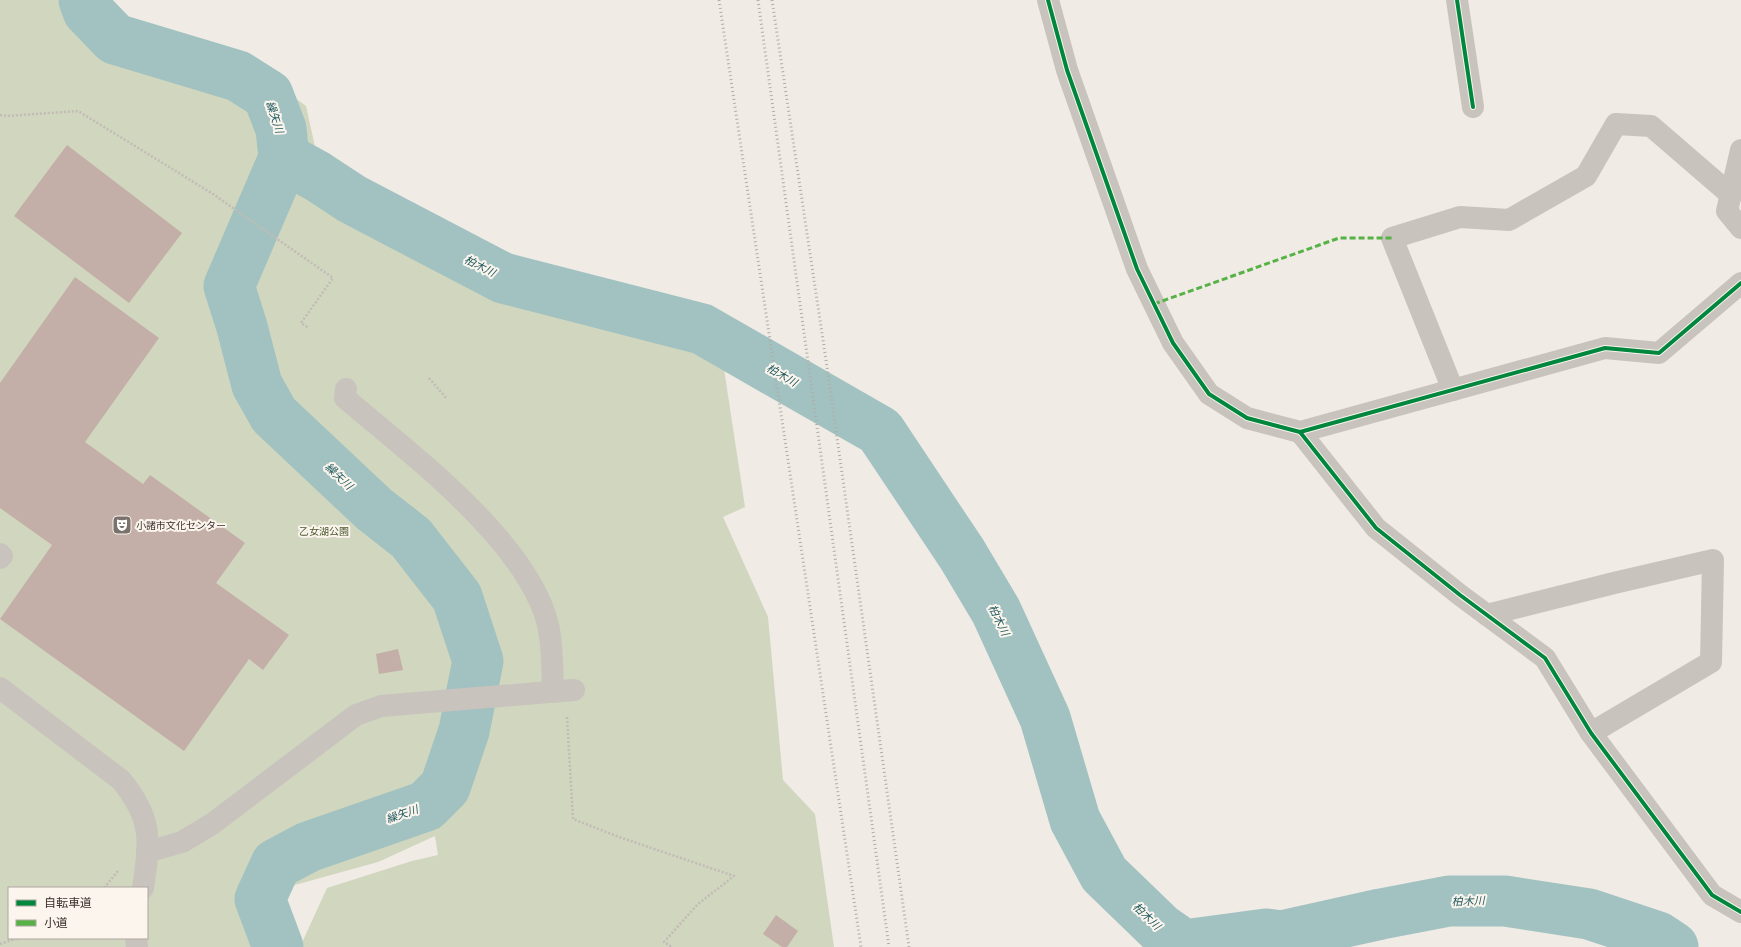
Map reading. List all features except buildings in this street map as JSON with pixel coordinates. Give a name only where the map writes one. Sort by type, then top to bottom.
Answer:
[{"type":"street","points":[[1048,0],[1067,70],[1137,269],[1173,343],[1209,394],[1247,418],[1300,432],[1605,348],[1659,353],[1741,283]]},
{"type":"street","points":[[1457,0],[1473,107]]},
{"type":"street","points":[[1453,390],[1392,238],[1460,217],[1509,220],[1586,176],[1616,124],[1651,126],[1731,195]]},
{"type":"street","points":[[1741,150],[1727,211],[1741,228]]},
{"type":"street","points":[[346,389],[345,398],[506,534],[532,584],[548,625],[553,692]]},
{"type":"street","points":[[1300,432],[1376,528],[1486,615],[1545,658],[1591,733],[1712,895],[1741,912]]},
{"type":"street","points":[[0,554],[2,556],[0,558]]},
{"type":"street","points":[[1486,615],[1713,560],[1711,662],[1591,733]]},
{"type":"street","points":[[0,688],[121,780],[134,796],[143,814],[148,831],[143,887]]},
{"type":"street","points":[[147,852],[182,842],[212,824],[356,715],[381,706],[574,690]]},
{"type":"path","points":[[0,115],[7,116],[78,111],[213,194],[333,278],[301,323],[309,328]]},
{"type":"path","points":[[429,378],[447,399]]},
{"type":"path","points":[[568,731],[573,819],[619,837],[734,876],[698,904],[664,942],[672,947]]},
{"type":"path","points":[[0,944],[15,939]]},
{"type":"green space","name":"乙女湖公園","points":[[0,0],[104,0],[106,6],[182,49],[254,68],[306,106],[317,156],[372,185],[496,256],[573,286],[717,323],[745,507],[723,517],[768,617],[783,780],[815,814],[834,947],[300,947],[327,888],[412,861],[438,855],[435,836],[378,862],[284,888],[278,908],[289,947],[0,947]]},
{"type":"waterway","name":"繰矢川","points":[[84,0],[88,11],[115,39],[238,76],[268,95],[281,129],[284,158],[229,286],[242,327],[257,385],[274,415],[374,509],[411,538],[457,597],[478,661],[464,731],[445,787],[426,806],[308,847],[276,864],[260,899],[278,947]]},
{"type":"waterway","name":"柏木川","points":[[284,158],[317,176],[352,199],[503,278],[702,329],[880,431],[962,554],[996,611],[1045,718],[1075,820],[1104,874],[1161,929],[1184,945],[1266,934],[1282,936],[1381,914],[1449,901],[1505,901],[1589,914],[1658,937],[1673,947]]},
{"type":"railway","points":[[719,0],[861,947]]},
{"type":"railway","points":[[758,0],[889,947]]},
{"type":"railway","points":[[772,0],[826,360],[909,947]]},
{"type":"marked path","points":[[1154,304],[1339,238],[1392,238]]},
{"type":"cycle path","points":[[1048,0],[1067,70],[1137,269],[1173,343],[1209,394],[1247,418],[1300,432],[1605,348],[1659,353],[1741,283]]},
{"type":"cycle path","points":[[1457,0],[1473,107]]},
{"type":"cycle path","points":[[1300,432],[1376,528],[1460,595],[1545,658],[1591,733],[1712,895],[1741,912]]},
{"type":"place","name":"小諸市文化センター","points":[[122,525]]}]
